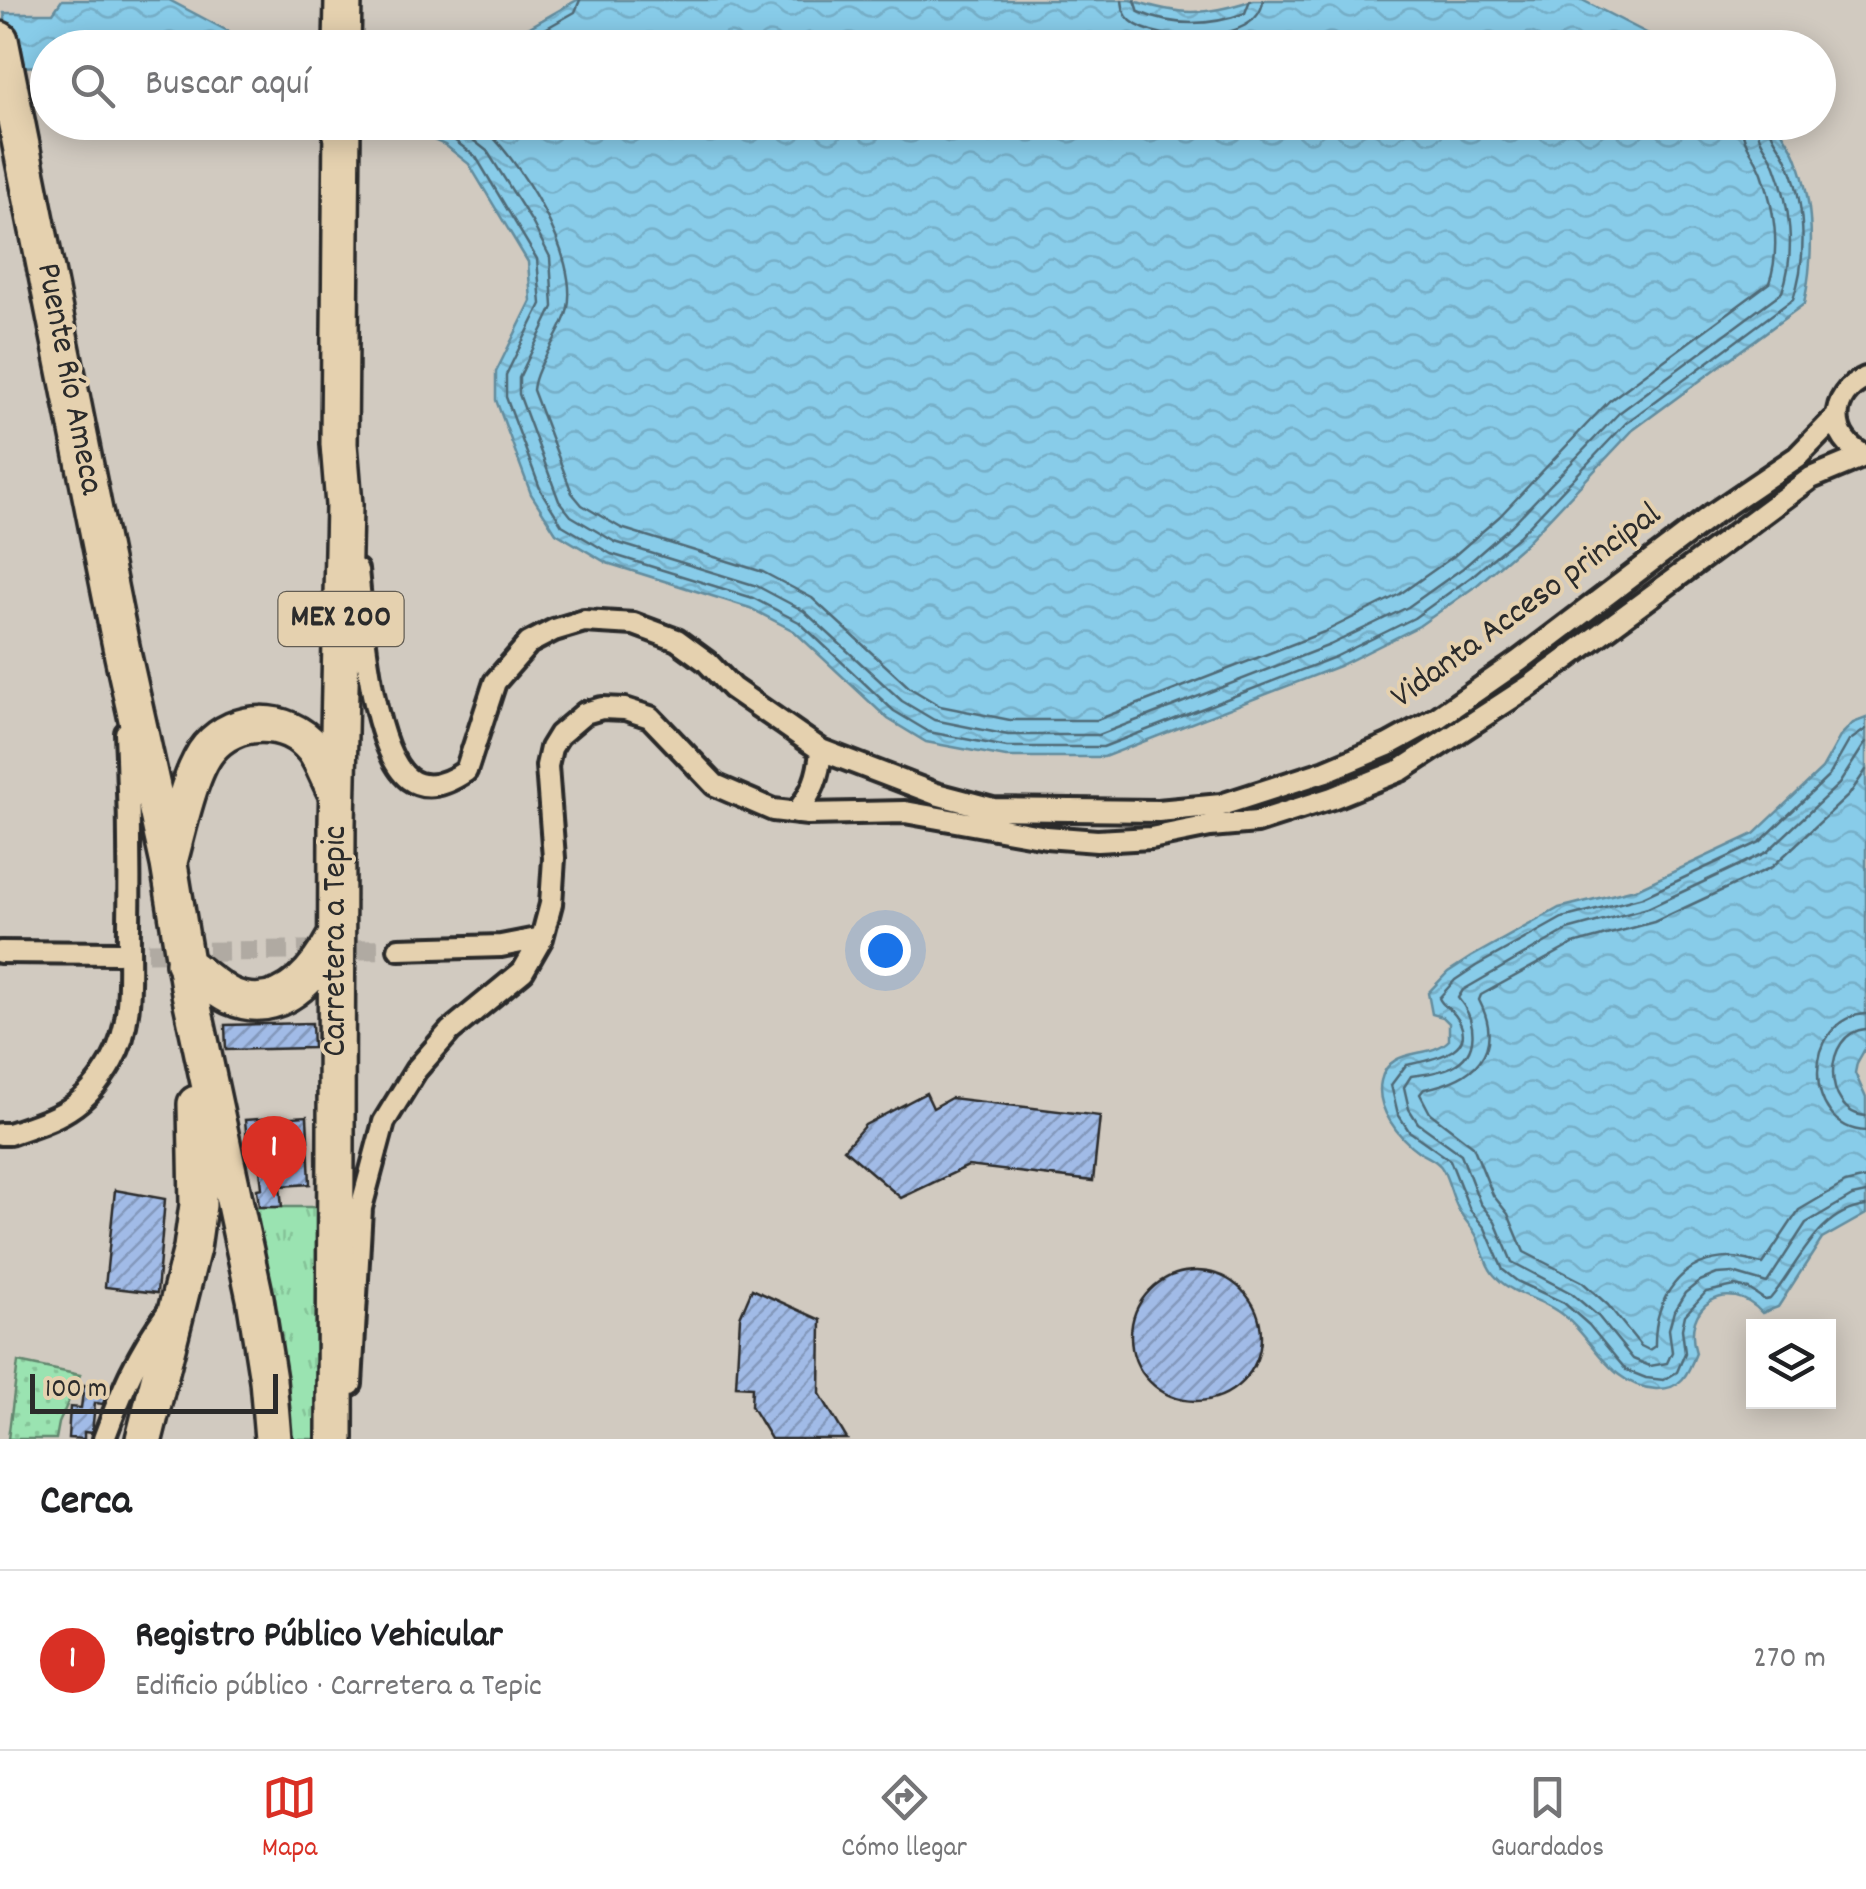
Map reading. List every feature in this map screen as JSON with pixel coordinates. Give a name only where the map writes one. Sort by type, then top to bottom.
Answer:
[{"type":"highway","points":[[342,0],[342,30]]},
{"type":"highway","name":"Puente Río Ameca","points":[[0,40],[122,656]]},
{"type":"highway","name":"Carretera a Tepic","points":[[336,1439],[337,794],[344,505],[339,444],[342,140]]},
{"type":"highway","points":[[122,656],[169,864],[187,978],[255,1298],[273,1439]]},
{"type":"highway","points":[[169,864],[185,801],[207,749],[228,732],[250,723],[277,725],[312,747],[337,794]]},
{"type":"highway","points":[[187,978],[258,1003],[283,997],[310,977],[337,934]]},
{"type":"highway","points":[[144,1439],[180,1297],[198,1205],[199,1163],[187,978]]},
{"type":"street","name":"Vidanta Acceso principal","points":[[344,505],[354,542],[369,684],[398,766],[408,778],[422,785],[438,785],[466,771],[495,682],[530,643],[584,621],[634,624],[677,640],[707,662],[732,688],[821,750],[936,794],[993,809],[1158,812],[1221,805],[1326,771],[1388,745],[1438,718],[1796,457],[1836,418],[1845,392],[1866,378]]},
{"type":"street","points":[[1836,418],[1845,443],[1865,456]]},
{"type":"street","points":[[336,1439],[350,1398],[361,1208],[384,1122],[416,1070],[450,1031],[523,970],[542,938],[551,904],[554,858],[547,766],[558,736],[584,712],[625,709],[650,717],[715,785],[773,810],[905,812],[1097,842],[1256,822],[1332,798],[1400,770],[1530,686],[1811,478],[1865,456]]},
{"type":"street","points":[[0,1134],[59,1118],[90,1092],[113,1060],[127,1018],[130,820],[122,656]]},
{"type":"street","points":[[796,813],[820,774],[821,750]]},
{"type":"street","points":[[399,949],[501,946],[542,938]]},
{"type":"street","points":[[0,952],[118,953]]},
{"type":"street","points":[[104,1439],[142,1347],[180,1297]]},
{"type":"green space","points":[[252,1207],[321,1207],[326,1439],[287,1439]]},
{"type":"green space","points":[[18,1362],[80,1375],[56,1439],[8,1439]]},
{"type":"water","points":[[62,0],[169,0],[226,30],[30,30],[30,67],[15,67],[4,13],[53,13]]},
{"type":"water","points":[[577,0],[1131,0],[1192,12],[1253,0],[1582,0],[1641,30],[520,30]]},
{"type":"water","points":[[434,140],[1787,140],[1807,193],[1810,267],[1804,304],[1633,430],[1526,543],[1477,585],[1419,626],[1339,666],[1104,757],[1006,757],[926,742],[888,719],[794,631],[750,608],[607,563],[556,533],[531,494],[496,400],[496,372],[531,301],[528,262],[469,164]]},
{"type":"water","points":[[1866,718],[1866,1047],[1855,1073],[1866,1098],[1866,1214],[1822,1239],[1778,1307],[1762,1313],[1736,1297],[1711,1301],[1695,1321],[1696,1353],[1678,1384],[1665,1389],[1639,1386],[1612,1369],[1557,1311],[1503,1284],[1493,1274],[1475,1234],[1457,1207],[1441,1167],[1411,1146],[1390,1121],[1382,1102],[1381,1081],[1392,1062],[1449,1040],[1449,1023],[1432,1014],[1428,993],[1448,972],[1559,908],[1639,888],[1754,834],[1822,769],[1841,735],[1853,723]]},
{"type":"building","points":[[312,1023],[313,1048],[226,1050],[225,1025]]},
{"type":"building","points":[[926,1093],[933,1108],[951,1098],[1100,1116],[1093,1181],[968,1166],[901,1198],[844,1149],[865,1125]]},
{"type":"building","points":[[307,1116],[310,1184],[280,1186],[282,1207],[259,1207],[257,1189],[262,1188],[257,1140],[247,1141],[245,1120]]},
{"type":"building","points":[[115,1190],[165,1199],[157,1293],[105,1287]]},
{"type":"building","points":[[1196,1271],[1221,1276],[1242,1290],[1256,1311],[1261,1336],[1256,1361],[1242,1382],[1221,1396],[1196,1401],[1171,1396],[1150,1382],[1136,1361],[1131,1336],[1136,1311],[1150,1290],[1171,1276]]},
{"type":"building","points":[[752,1289],[821,1320],[820,1394],[847,1439],[771,1439],[751,1406],[752,1387],[736,1386],[740,1317]]},
{"type":"building","points":[[84,1385],[108,1388],[107,1393],[103,1404],[95,1403],[92,1433],[84,1432],[84,1439],[68,1438],[70,1407],[81,1408]]},
{"type":"tunnel","points":[[118,953],[399,949]]},
{"type":"place","name":"Registro Público Vehicular","points":[[274,1198]]}]
